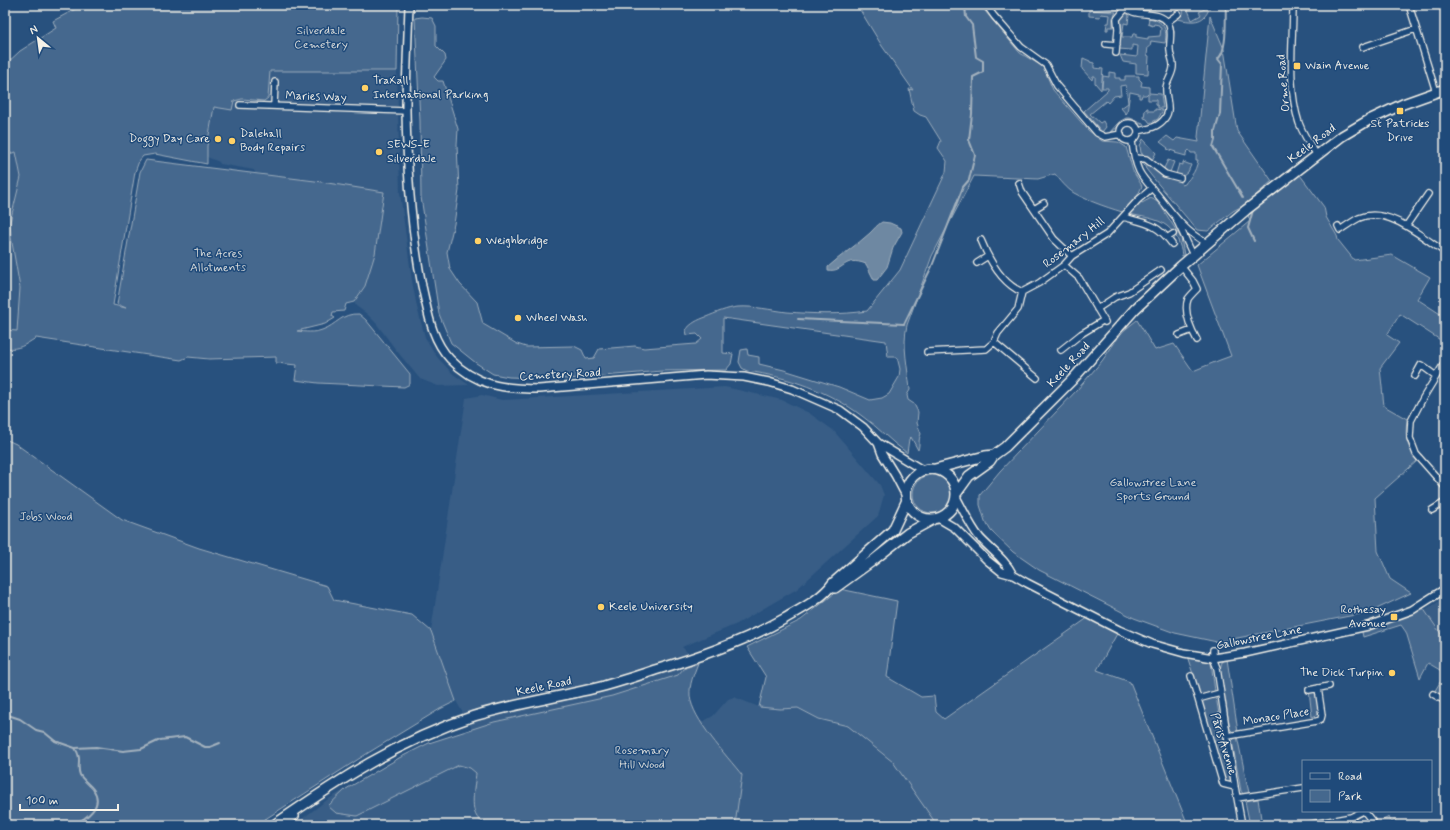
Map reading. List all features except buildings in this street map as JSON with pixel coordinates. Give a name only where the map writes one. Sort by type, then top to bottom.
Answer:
[{"type":"main road","name":"Keele Road","points":[[956,496],[969,476],[990,461],[994,455],[1005,447],[1072,380],[1135,309],[1181,266],[1246,210],[1342,136],[1369,120],[1403,104],[1441,90]]},
{"type":"main road","name":"Keele Road","points":[[927,470],[955,465],[985,456],[994,455]]},
{"type":"main road","points":[[927,470],[939,471],[948,476],[954,483],[956,496],[951,510],[943,516],[935,519],[925,518],[916,514],[910,507],[907,499],[909,483],[916,475],[927,470]]},
{"type":"main road","name":"Keele Road","points":[[828,590],[833,583],[893,530],[907,499]]},
{"type":"main road","name":"Keele Road","points":[[274,825],[377,758],[431,732],[474,716],[507,707],[605,686],[690,660],[733,644],[790,616],[828,590],[837,587],[908,533],[935,519]]},
{"type":"street","name":"Cemetery Road","points":[[409,5],[406,111],[409,187],[419,267],[429,322],[440,346],[450,358],[484,383],[518,389],[539,389],[706,375],[744,377],[792,389],[840,410],[863,427],[878,443],[927,470]]},
{"type":"street","points":[[986,5],[1021,47],[1046,65],[1057,86],[1097,133],[1105,137],[1121,134]]},
{"type":"street","name":"Orme Road","points":[[1294,5],[1292,78],[1294,98],[1299,123],[1317,155]]},
{"type":"street","points":[[1409,5],[1416,29],[1441,90]]},
{"type":"street","points":[[1116,53],[1118,18],[1125,7],[1136,12],[1156,15],[1167,22],[1170,30],[1170,52],[1174,64],[1166,87],[1168,112],[1165,119],[1160,124],[1138,131]]},
{"type":"street","points":[[1167,22],[1178,14]]},
{"type":"street","points":[[1363,47],[1416,29]]},
{"type":"street","points":[[1106,44],[1117,45]]},
{"type":"street","name":"Maries Way","points":[[274,106],[275,82]]},
{"type":"street","name":"Maries Way","points":[[240,105],[406,111]]},
{"type":"street","points":[[1128,124],[1136,126],[1138,131],[1136,139],[1132,141],[1126,141],[1121,134],[1121,129],[1128,124]]},
{"type":"street","points":[[1132,141],[1135,158],[1140,171],[1152,188],[1191,233],[1208,243]]},
{"type":"street","points":[[1135,158],[1146,159],[1166,175],[1180,178]]},
{"type":"street","points":[[1019,183],[1022,192],[1054,239],[1072,256]]},
{"type":"street","name":"Rosemary Hill","points":[[1022,292],[1039,284],[1064,265],[1072,256],[1107,234],[1152,188]]},
{"type":"street","points":[[1406,226],[1428,194]]},
{"type":"street","points":[[1034,210],[1044,203]]},
{"type":"street","points":[[1174,215],[1194,255]]},
{"type":"street","points":[[1339,228],[1360,218],[1384,216],[1396,220],[1445,252]]},
{"type":"street","points":[[1123,217],[1151,225],[1164,234],[1172,244]]},
{"type":"street","points":[[1167,238],[1173,234]]},
{"type":"street","points":[[927,352],[986,349],[994,342],[998,333],[1018,309],[1022,292],[1015,289],[998,273],[981,240]]},
{"type":"street","points":[[977,263],[988,256]]},
{"type":"street","points":[[1061,350],[1081,334],[1104,321],[1079,278],[1064,265]]},
{"type":"street","points":[[1181,266],[1193,281],[1197,289],[1188,300],[1187,308],[1192,330],[1197,340]]},
{"type":"street","points":[[1097,309],[1115,297],[1129,292],[1161,270]]},
{"type":"street","points":[[1179,335],[1192,330]]},
{"type":"street","points":[[994,342],[1036,378]]},
{"type":"street","points":[[1445,362],[1412,421],[1410,438],[1416,454],[1445,487]]},
{"type":"street","points":[[1415,376],[1421,365],[1436,376]]},
{"type":"street","name":"Cemetery Road","points":[[878,443],[882,454],[907,499]]},
{"type":"street","name":"Gallowstree Lane","points":[[956,496],[980,538],[1009,567],[1014,575]]},
{"type":"street","points":[[1432,510],[1445,502]]},
{"type":"street","name":"Gallowstree Lane","points":[[935,519],[955,528],[1002,572],[1014,575],[1119,630],[1152,644],[1184,653],[1213,658],[1245,653],[1368,626],[1412,610],[1445,589]]},
{"type":"street","name":"Paris Avenue","points":[[1213,650],[1213,658],[1217,668],[1228,736],[1236,798],[1242,825]]},
{"type":"street","name":"Paris Avenue","points":[[1191,676],[1223,784],[1235,787]]},
{"type":"street","points":[[1309,690],[1329,686]]},
{"type":"street","name":"Monaco Place","points":[[1228,736],[1317,721],[1321,719],[1322,715],[1318,688]]},
{"type":"street","name":"Paris Avenue","points":[[1198,698],[1220,693]]},
{"type":"street","points":[[1433,694],[1445,701]]},
{"type":"street","points":[[1236,798],[1302,788]]},
{"type":"street","points":[[282,825],[298,814],[303,805]]},
{"type":"street","points":[[1307,825],[1351,817],[1362,812]]},
{"type":"street","points":[[1365,812],[1375,825]]},
{"type":"shaded area","points":[[270,71],[397,71],[400,193],[417,307],[425,337],[437,357],[453,374],[469,385],[438,386],[420,379],[376,323],[356,306],[354,302],[365,286],[315,181],[255,173],[254,170],[220,164],[219,162],[207,157],[207,146],[214,107],[232,110],[234,101],[242,99],[264,101]]},
{"type":"shaded area","points":[[16,152],[21,177],[10,222],[11,237],[20,288],[17,331],[9,331],[5,330],[5,155]]},
{"type":"shaded area","points":[[882,222],[890,223],[901,228],[902,232],[893,248],[887,267],[877,280],[874,280],[866,264],[858,262],[848,263],[837,269],[828,270],[828,267],[838,258]]},
{"type":"shaded area","name":"Keele University","points":[[725,387],[782,400],[809,413],[833,430],[880,485],[884,495],[878,516],[797,589],[737,624],[682,647],[698,663],[691,680],[690,697],[699,721],[704,721],[713,716],[728,699],[734,697],[759,707],[780,709],[798,708],[819,719],[848,725],[970,825],[294,825],[327,800],[399,758],[429,743],[472,729],[456,701],[431,631],[466,398],[482,395],[502,400]]},
{"type":"shaded area","points":[[1445,597],[1445,640],[1425,611]]},
{"type":"green space","points":[[83,5],[398,5],[397,71],[270,71],[268,98],[264,101],[242,99],[234,101],[232,110],[214,107],[207,146],[207,164],[155,154],[143,156],[139,161],[135,172],[113,305],[126,308],[117,304],[140,172],[146,160],[315,181],[384,192],[375,254],[365,286],[354,302],[346,304],[344,311],[333,312],[332,316],[335,318],[325,324],[297,331],[319,331],[327,328],[343,317],[359,314],[366,320],[410,374],[410,384],[404,387],[318,383],[295,380],[297,365],[276,363],[276,357],[209,359],[188,357],[181,360],[36,338],[18,348],[5,348],[5,330],[17,331],[20,288],[11,237],[10,222],[21,177],[16,152],[5,155],[5,65],[20,51],[56,28],[53,21]]},
{"type":"green space","points":[[857,5],[980,5],[1020,53],[1042,66],[1053,90],[1088,130],[1102,141],[1118,142],[1126,147],[1133,171],[1142,186],[1137,197],[1142,203],[1151,198],[1161,206],[1181,238],[1184,255],[1182,256],[1175,236],[1163,223],[1154,219],[1115,210],[1080,196],[1071,191],[1055,174],[1038,179],[974,176],[932,256],[907,325],[905,349],[910,390],[907,395],[908,400],[914,404],[918,412],[917,423],[921,434],[918,450],[911,437],[909,439],[907,453],[868,420],[836,399],[793,381],[747,371],[742,368],[739,362],[741,350],[747,349],[748,355],[759,357],[759,364],[839,387],[870,400],[882,398],[889,394],[899,377],[900,369],[897,357],[888,357],[886,341],[723,318],[723,353],[733,354],[731,364],[726,370],[662,371],[568,379],[509,377],[493,374],[476,363],[451,343],[439,314],[421,197],[420,121],[415,18],[432,18],[436,26],[436,46],[445,55],[446,60],[434,77],[438,81],[443,81],[458,129],[457,145],[459,190],[454,224],[447,252],[450,269],[460,284],[477,302],[483,324],[517,344],[526,347],[574,346],[582,350],[586,359],[594,358],[599,349],[635,346],[644,348],[696,344],[702,339],[697,334],[687,335],[686,330],[690,325],[703,318],[738,307],[817,314],[867,311],[900,270],[946,172],[947,161],[938,148],[941,141],[926,117],[914,111],[909,89],[913,90],[882,46]]},
{"type":"green space","points":[[1076,5],[1119,5],[1120,7],[1118,9]]},
{"type":"green space","points":[[1133,5],[1155,5],[1155,9],[1140,8]]},
{"type":"green space","points":[[1184,5],[1186,5],[1192,20],[1201,15],[1199,12],[1208,7],[1207,5],[1210,5],[1206,15],[1198,20],[1189,21],[1178,19],[1183,14]]},
{"type":"green space","points":[[1089,10],[1116,12],[1113,18],[1113,27],[1108,27],[1108,30],[1106,30],[1110,15],[1101,14],[1100,17],[1089,16]]},
{"type":"green space","points":[[1126,13],[1129,15],[1128,24],[1124,23],[1122,37],[1132,37],[1133,34],[1136,34],[1136,37],[1148,39],[1148,37],[1160,36],[1161,28],[1159,25],[1154,24],[1153,26],[1148,24],[1149,18],[1158,21],[1165,30],[1165,43],[1151,41],[1150,47],[1148,47],[1148,74],[1136,73],[1136,64],[1123,62],[1120,55],[1137,57],[1138,46],[1132,45],[1132,50],[1119,49],[1120,19]]},
{"type":"green space","points":[[1210,16],[1224,49],[1237,131],[1272,181],[1246,204],[1233,211],[1208,231],[1197,230],[1146,169],[1143,162],[1147,162],[1180,180],[1182,185],[1185,184],[1195,170],[1198,160],[1196,160],[1196,153],[1191,153],[1189,150],[1186,153],[1186,156],[1175,153],[1176,152],[1167,149],[1168,148],[1160,142],[1167,136],[1174,141],[1177,138],[1199,142],[1198,137]]},
{"type":"green space","points":[[1083,58],[1094,63],[1094,68],[1103,69],[1101,90],[1095,83],[1095,76],[1093,76],[1092,80],[1082,69]]},
{"type":"green space","points":[[1109,72],[1115,73],[1115,78],[1120,78],[1120,80],[1125,80],[1125,76],[1139,76],[1139,79],[1142,82],[1141,86],[1149,87],[1149,93],[1161,94],[1163,108],[1158,108],[1156,105],[1156,100],[1148,100],[1148,93],[1139,98],[1139,94],[1130,92],[1127,113],[1126,114],[1121,108],[1128,103],[1126,85],[1120,86],[1121,95],[1114,96],[1108,103],[1106,101],[1090,114],[1100,123],[1103,121],[1106,127],[1102,132],[1084,111],[1108,90],[1108,88],[1102,88],[1103,76],[1109,77]]},
{"type":"green space","points":[[1147,108],[1148,111],[1155,111],[1155,109],[1163,110],[1158,119],[1150,123],[1144,118],[1145,110]]},
{"type":"green space","points":[[1126,118],[1143,123],[1144,125],[1129,119],[1123,121],[1115,130],[1109,133],[1119,122]]},
{"type":"green space","points":[[1143,139],[1156,153],[1152,160],[1141,153],[1140,146]]},
{"type":"green space","points":[[1168,160],[1174,162],[1170,172],[1165,171],[1164,168]]},
{"type":"green space","points":[[1183,162],[1191,165],[1188,172],[1182,177],[1176,174],[1179,164],[1183,165]]},
{"type":"green space","name":"Gallowstree Lane Sports Ground","points":[[1297,171],[1324,207],[1326,217],[1338,240],[1354,260],[1392,255],[1430,277],[1417,299],[1445,317],[1445,343],[1400,314],[1387,335],[1399,343],[1380,368],[1384,406],[1407,419],[1407,441],[1417,461],[1375,498],[1378,551],[1390,579],[1411,593],[1370,612],[1217,642],[1175,633],[1134,618],[1039,570],[1013,552],[991,531],[985,521],[980,505],[980,495],[1000,471],[1077,390],[1102,361],[1122,332],[1137,320],[1155,350],[1174,344],[1193,371],[1231,356],[1197,265],[1250,221],[1246,210]]},
{"type":"green space","name":"Jobs Wood","points":[[5,439],[16,444],[122,520],[199,548],[327,586],[334,600],[412,615],[431,631],[456,701],[440,709],[368,753],[256,825],[5,825]]},
{"type":"green space","points":[[932,475],[942,478],[948,484],[951,494],[948,504],[942,510],[932,513],[922,510],[916,504],[913,494],[916,484],[922,478]]},
{"type":"green space","points":[[840,589],[897,601],[887,677],[921,697],[934,696],[936,712],[944,719],[1092,615],[1119,630],[1097,670],[1130,682],[1188,825],[937,825],[893,762],[848,726],[819,719],[798,708],[780,709],[759,707],[766,677],[747,647],[801,620]]},
{"type":"green space","points":[[1421,605],[1445,640],[1445,673],[1428,663],[1420,678],[1406,632],[1401,625],[1363,637],[1361,627]]},
{"type":"green space","points":[[1187,656],[1209,660],[1211,663],[1215,691],[1200,695]]},
{"type":"green space","points":[[1227,659],[1238,732],[1233,732],[1230,729],[1220,669],[1222,662]]},
{"type":"green space","name":"Rosemary Hill Wood","points":[[698,663],[690,687],[692,705],[703,726],[742,775],[735,825],[493,825],[481,821],[477,817],[473,806],[476,773],[470,768],[459,765],[357,816],[336,813],[328,806],[346,789],[399,758],[429,743],[494,722],[612,696],[678,675],[683,669]]},
{"type":"green space","points":[[1445,674],[1445,701],[1433,694]]},
{"type":"green space","points":[[1316,688],[1319,712],[1317,715],[1312,717],[1309,690]]},
{"type":"green space","points":[[1216,697],[1231,782],[1225,781],[1201,700]]},
{"type":"green space","points":[[1237,736],[1249,793],[1243,794],[1241,791],[1232,741]]},
{"type":"green space","points":[[1258,799],[1262,825],[1250,825],[1245,801]]},
{"type":"green space","points":[[1389,817],[1391,822],[1395,820],[1397,825],[1377,825],[1377,823]]},
{"type":"waterway","points":[[798,319],[904,324],[932,266],[963,187],[969,180],[975,155],[969,140],[972,114],[973,77],[983,72],[983,61],[976,57],[972,25],[966,17],[965,5]]},
{"type":"waterway","points":[[1226,5],[1225,42],[1221,55],[1218,59],[1222,64],[1220,114],[1215,131],[1213,147],[1243,198]]},
{"type":"waterway","points":[[1253,210],[1248,228],[1254,241]]},
{"type":"waterway","points":[[5,714],[20,719],[36,730],[44,732],[55,741],[75,748],[96,747],[123,751],[141,749],[160,740],[185,737],[205,747],[210,747],[220,743]]},
{"type":"waterway","points":[[72,825],[88,815],[92,811],[97,801],[93,789],[80,775],[79,756],[75,748]]},
{"type":"place","name":"Wain Avenue","points":[[1297,66]]},
{"type":"place","name":"TraXall International Parking","points":[[365,88]]},
{"type":"place","name":"St Patricks Drive","points":[[1400,111]]},
{"type":"place","name":"Doggy Day Care","points":[[218,139]]},
{"type":"place","name":"Dalehall Body Repairs","points":[[232,141]]},
{"type":"place","name":"SEWS-E Silverdale","points":[[379,152]]},
{"type":"place","name":"Weighbridge","points":[[478,241]]},
{"type":"place","name":"Wheel Wash","points":[[518,318]]},
{"type":"place","name":"Keele University","points":[[601,607]]},
{"type":"place","name":"Rothesay Avenue","points":[[1394,617]]},
{"type":"place","name":"The Dick Turpin","points":[[1392,673]]},
{"type":"park label","name":"Silverdale Cemetery","points":[[321,38]]},
{"type":"park label","name":"The Acres Allotments","points":[[218,261]]}]
